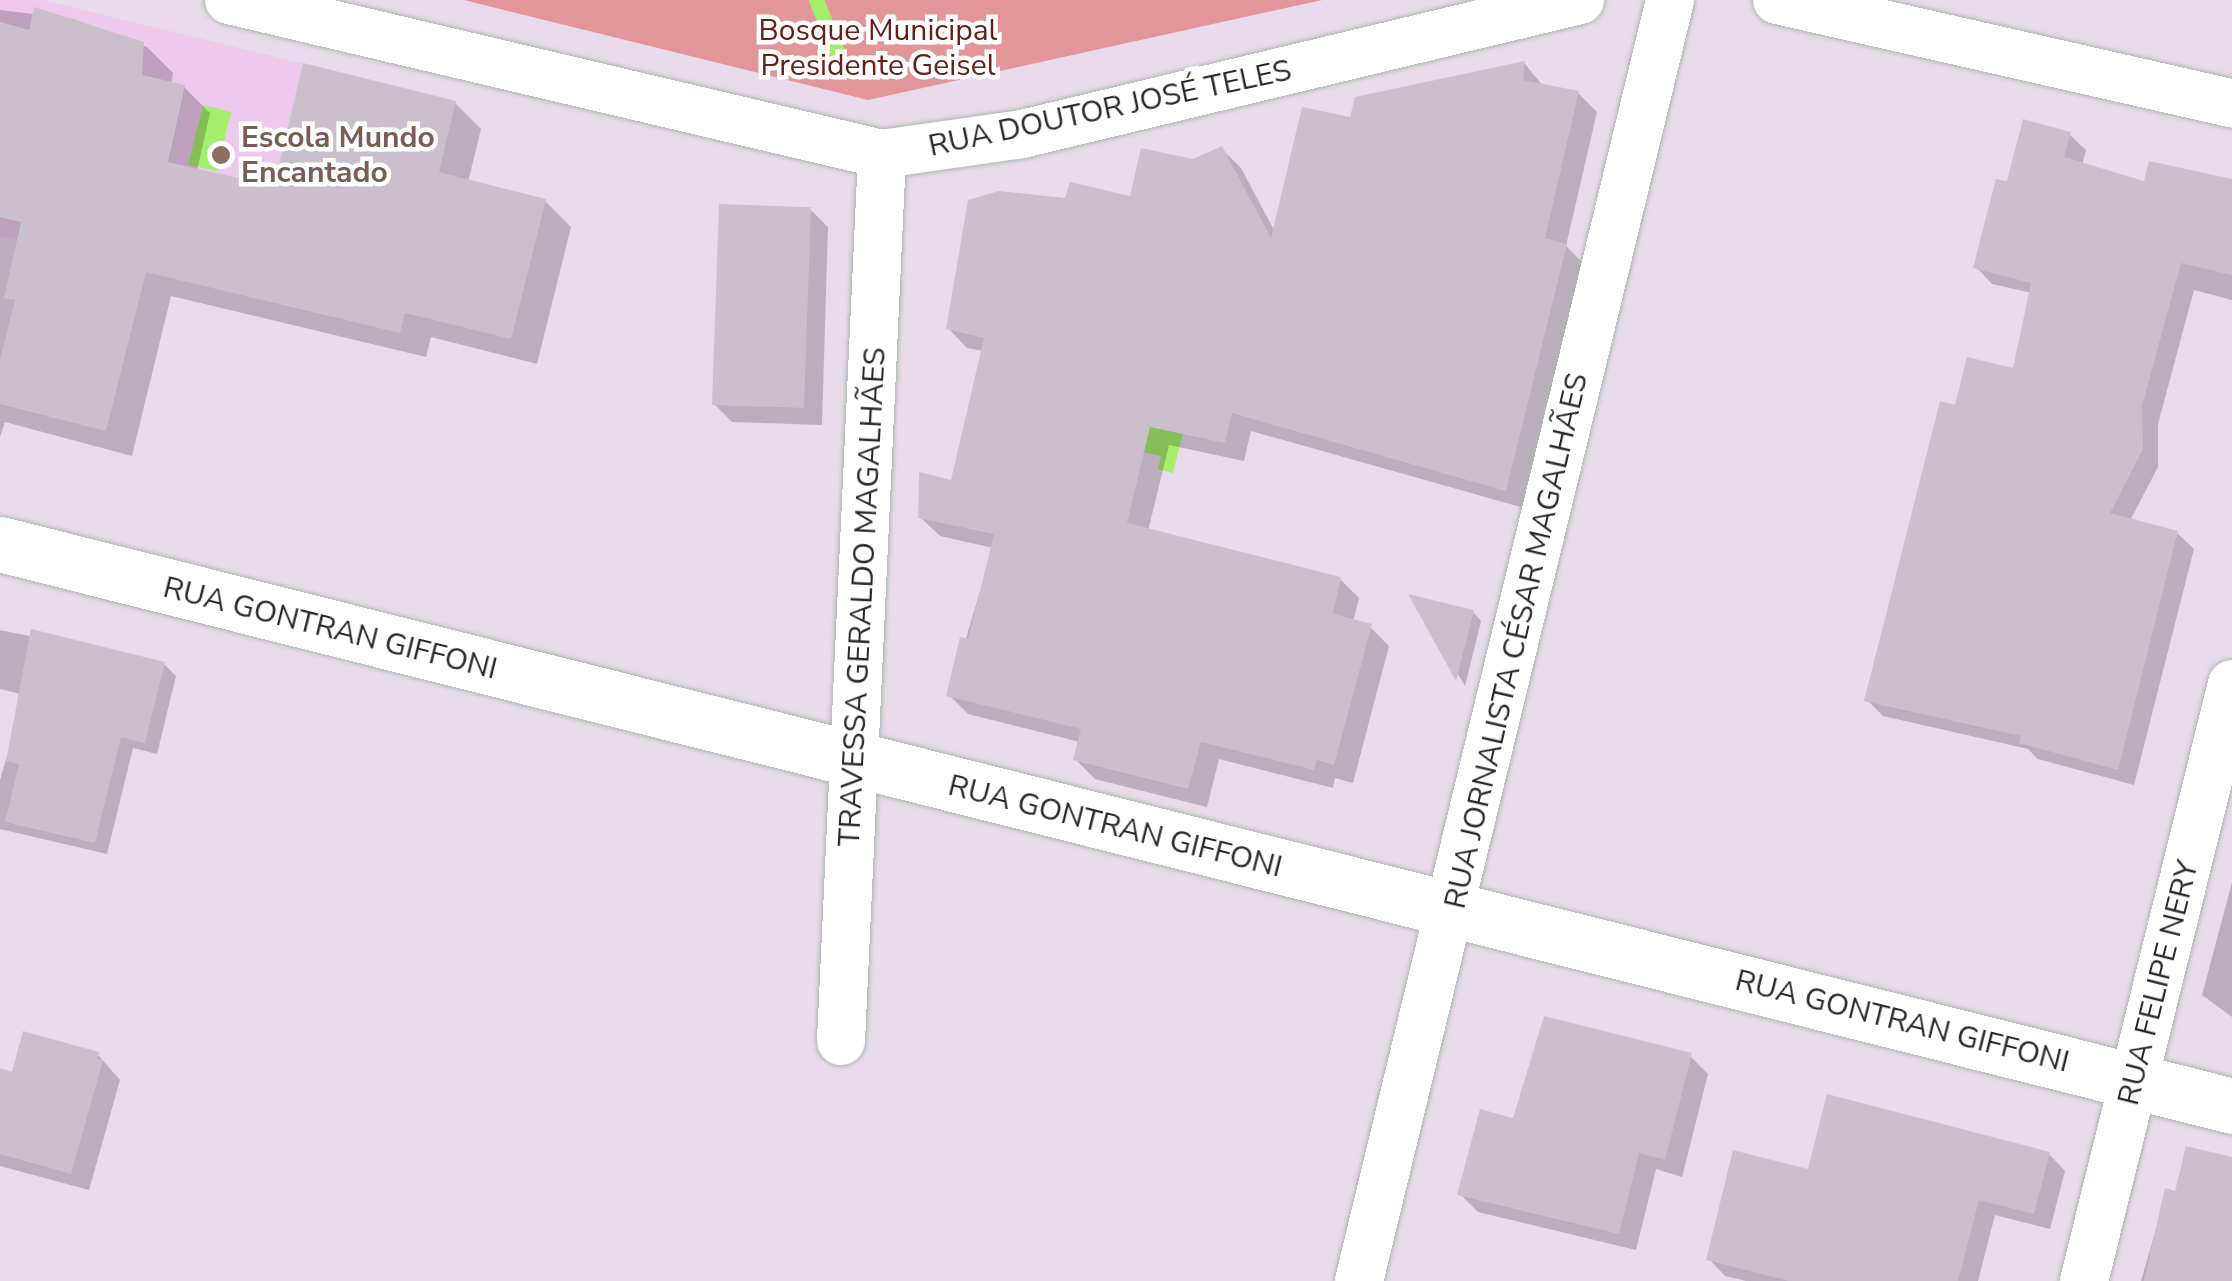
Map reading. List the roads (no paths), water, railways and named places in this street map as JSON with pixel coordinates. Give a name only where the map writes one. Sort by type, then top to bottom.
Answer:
[{"type":"street","name":"RUA DOUTOR JOSÉ TELES","points":[[230,0],[882,154],[1022,134],[1580,0]]},
{"type":"street","name":"RUA JORNALISTA CÉSAR MAGALHÃES","points":[[1359,1281],[1453,908],[1670,0]]},
{"type":"street","points":[[1777,0],[2232,102]]},
{"type":"street","name":"TRAVESSA GERALDO MAGALHÃES","points":[[841,1040],[857,764],[882,154]]},
{"type":"street","name":"RUA GONTRAN GIFFONI","points":[[0,544],[857,764],[1453,908],[2232,1106]]},
{"type":"street","name":"RUA FELIPE NERY","points":[[2084,1281],[2232,684]]},
{"type":"waterway","points":[[816,0],[837,51]]},
{"type":"place","name":"Escola Mundo Encantado","points":[[221,155]]},
{"type":"park label","name":"Bosque Municipal Presidente Geisel","points":[[878,48]]}]
